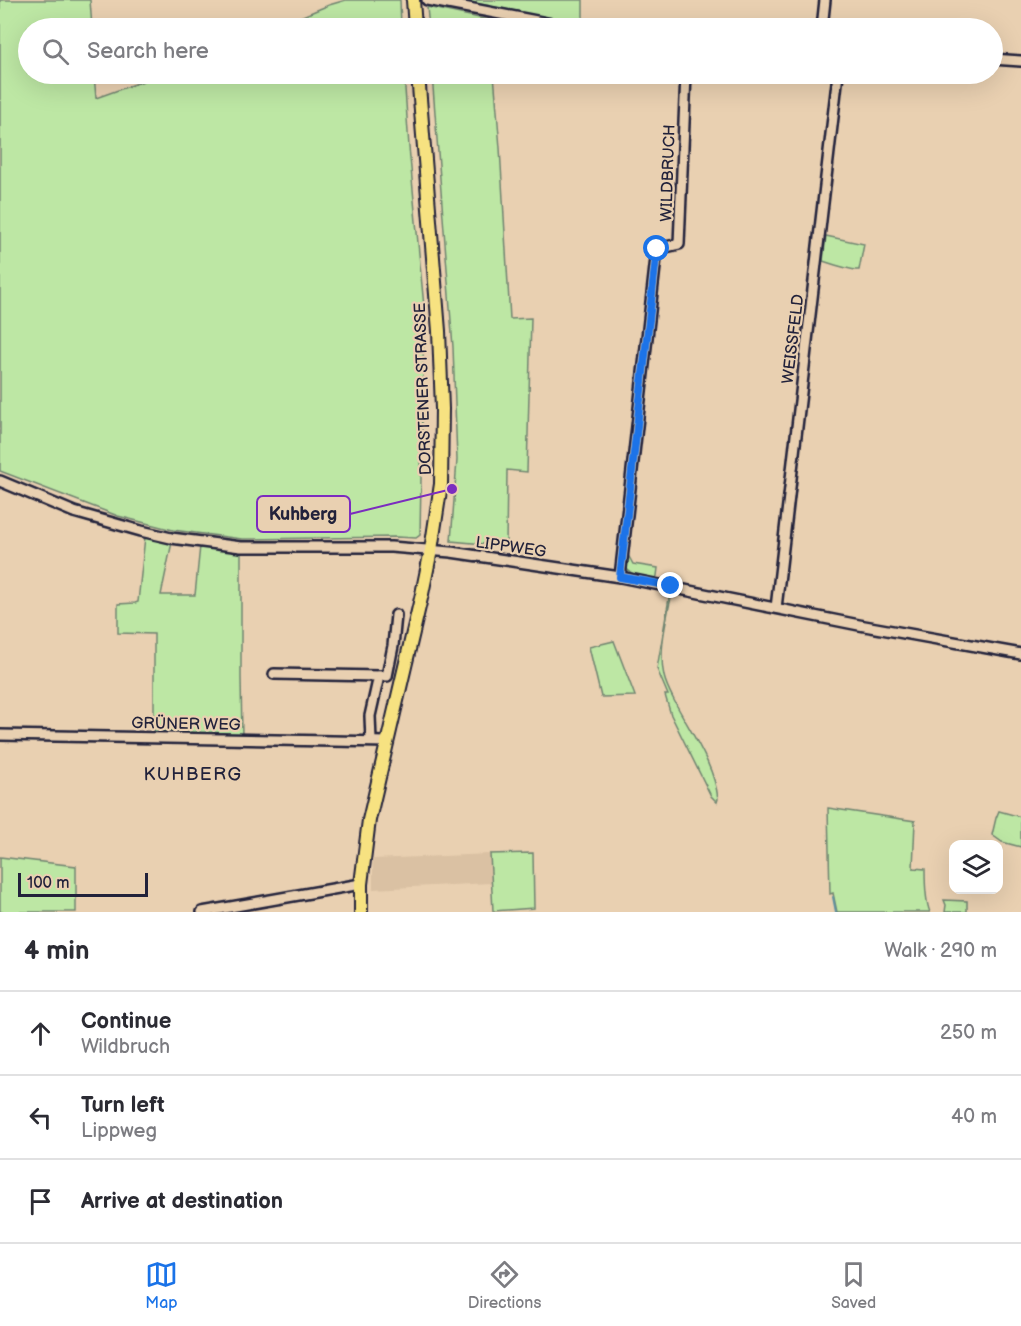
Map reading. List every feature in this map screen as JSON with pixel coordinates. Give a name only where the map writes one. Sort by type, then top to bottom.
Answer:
[{"type":"main road","points":[[413,0],[414,18]]},
{"type":"main road","name":"DORSTENER STRASSE","points":[[361,912],[361,884],[369,820],[431,550],[441,484],[442,409],[439,331],[419,84]]},
{"type":"street","points":[[427,0],[521,18]]},
{"type":"street","points":[[823,18],[825,0]]},
{"type":"street","points":[[1003,60],[1021,61]]},
{"type":"street","name":"WILDBRUCH","points":[[620,577],[657,249],[679,244],[686,84]]},
{"type":"street","name":"WEISSFELD","points":[[777,608],[837,84]]},
{"type":"street","name":"LIPPWEG","points":[[0,482],[91,517],[171,538],[241,547],[374,547],[431,550],[620,577],[859,625],[1021,654]]},
{"type":"street","points":[[274,674],[387,676],[396,615]]},
{"type":"street","points":[[371,741],[370,716],[378,676]]},
{"type":"street","name":"GRÜNER WEG","points":[[0,735],[388,742]]},
{"type":"street","points":[[201,912],[361,884]]},
{"type":"shaded area","points":[[490,854],[491,883],[373,889],[373,859]]},
{"type":"green space","points":[[0,0],[90,0],[91,18],[18,18],[18,84],[95,84],[96,98],[135,84],[405,84],[424,307],[420,535],[416,538],[242,539],[173,530],[118,516],[0,471]]},
{"type":"green space","points":[[346,0],[400,0],[401,18],[298,18]]},
{"type":"green space","points":[[461,0],[583,0],[583,18],[549,18]]},
{"type":"green space","points":[[427,7],[479,18],[428,18]]},
{"type":"green space","points":[[433,84],[495,84],[510,319],[531,318],[527,472],[507,470],[506,546],[451,541],[457,460],[453,347]]},
{"type":"green space","points":[[826,236],[864,244],[859,270],[823,261]]},
{"type":"green space","points":[[145,537],[172,542],[161,595],[195,595],[200,546],[241,551],[242,737],[154,733],[154,634],[118,633],[118,604],[138,602]]},
{"type":"green space","points":[[628,555],[633,564],[658,568],[656,578],[640,576],[629,571],[626,568]]},
{"type":"green space","points":[[670,592],[672,592],[662,655],[664,676],[671,695],[708,763],[716,787],[717,802],[711,796],[671,715],[665,695],[668,695],[657,669]]},
{"type":"green space","points":[[614,641],[635,696],[601,697],[589,647]]},
{"type":"green space","points":[[828,808],[915,821],[913,868],[925,869],[930,912],[837,912],[833,893],[830,894]]},
{"type":"green space","points":[[999,811],[1021,817],[1021,847],[1003,842],[1003,840],[992,835]]},
{"type":"green space","points":[[533,853],[534,908],[493,911],[490,854]]},
{"type":"green space","points":[[0,857],[76,866],[76,912],[0,912]]},
{"type":"green space","points":[[944,900],[967,901],[967,912],[945,912]]},
{"type":"waterway","points":[[833,897],[836,912]]},
{"type":"place","name":"Kuhberg","points":[[452,489]]},
{"type":"district","name":"KUHBERG","points":[[193,774]]},
{"type":"route","points":[[657,249],[620,577],[671,586]]}]
